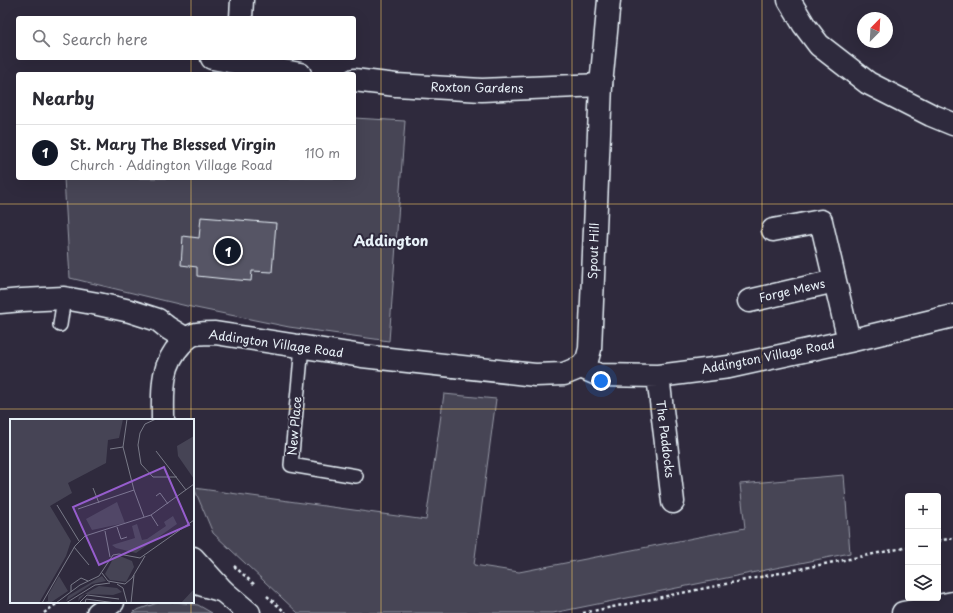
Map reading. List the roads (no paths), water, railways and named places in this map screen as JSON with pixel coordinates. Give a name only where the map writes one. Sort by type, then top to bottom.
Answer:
[{"type":"street","points":[[241,16],[242,0]]},
{"type":"street","name":"Spout Hill","points":[[581,367],[587,360],[590,349],[601,85],[609,0]]},
{"type":"street","points":[[789,0],[804,25],[819,45],[868,83],[931,115],[953,124]]},
{"type":"street","points":[[239,60],[291,72]]},
{"type":"street","name":"Roxton Gardens","points":[[356,80],[396,85],[482,90],[601,85]]},
{"type":"street","name":"Forge Mews","points":[[773,230],[821,221],[849,341]]},
{"type":"street","name":"Forge Mews","points":[[749,301],[835,281]]},
{"type":"street","points":[[0,302],[64,298],[130,311],[158,320],[186,339],[174,352],[165,372],[163,419]]},
{"type":"street","name":"Addington Village Road","points":[[186,339],[196,334],[215,333],[362,356],[535,375],[564,374],[581,367],[598,375],[658,376],[729,367],[849,341],[953,316]]},
{"type":"street","name":"The Paddocks","points":[[658,376],[673,502]]},
{"type":"street","points":[[194,559],[222,591],[249,613]]},
{"type":"street","points":[[194,582],[222,591]]},
{"type":"street","points":[[98,613],[112,603]]},
{"type":"street","points":[[903,613],[953,603]]},
{"type":"lane","points":[[60,325],[64,298]]},
{"type":"lane","name":"New Place","points":[[302,346],[291,465],[356,476]]},
{"type":"place","name":"St. Mary The Blessed Virgin","points":[[228,251]]},
{"type":"district","name":"Addington","points":[[391,241]]}]
